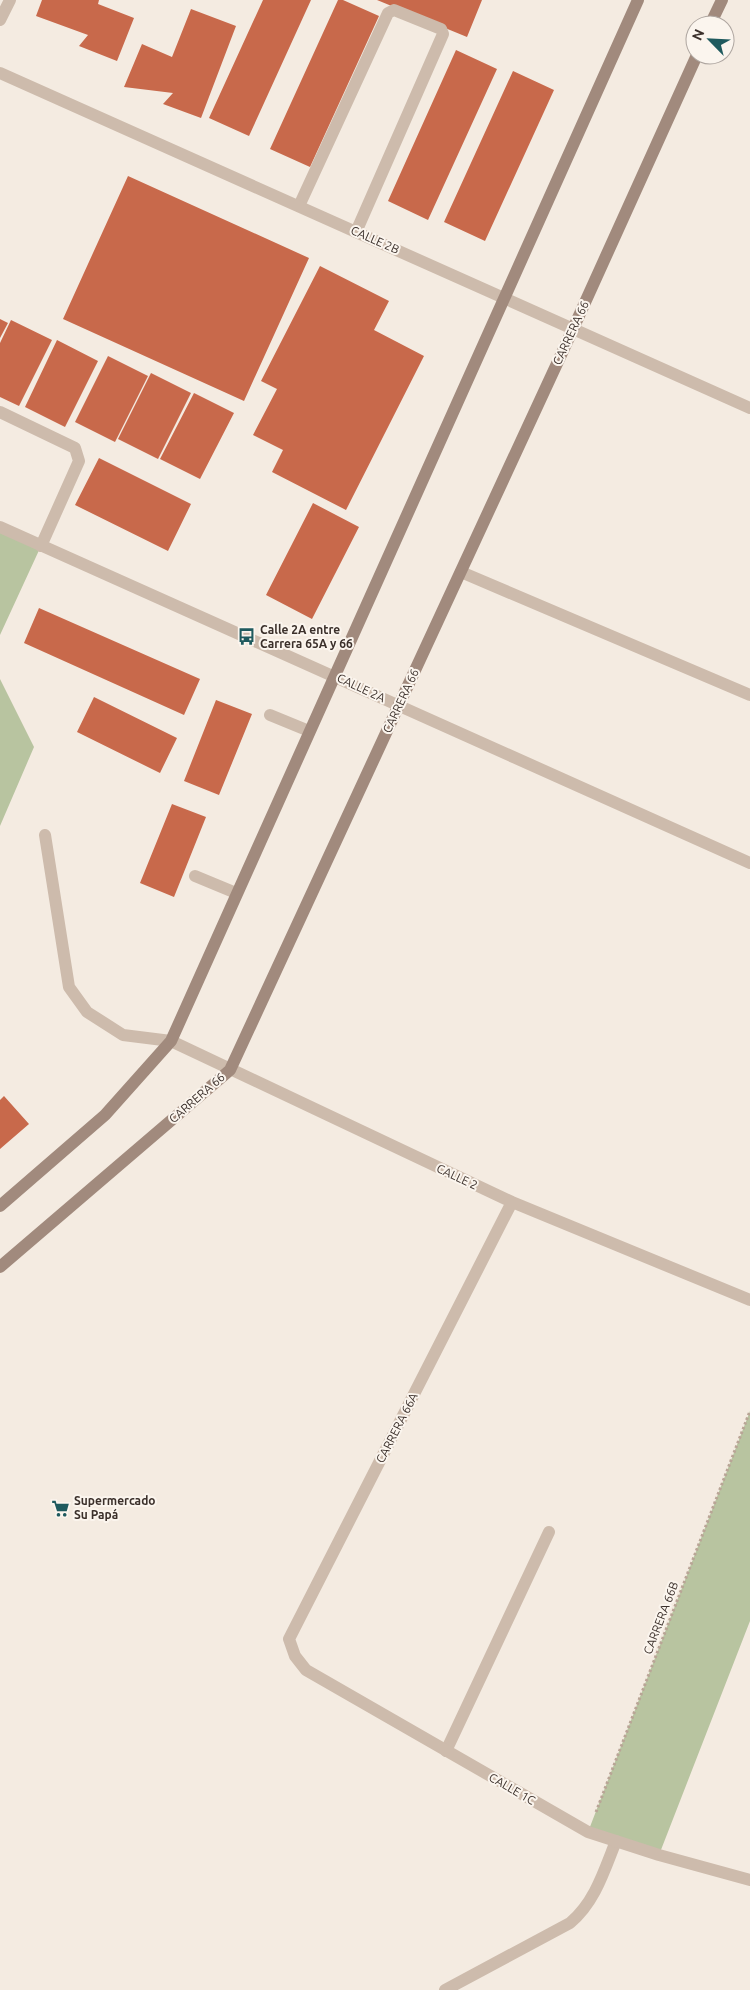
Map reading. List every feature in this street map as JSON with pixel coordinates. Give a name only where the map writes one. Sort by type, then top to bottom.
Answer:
[{"type":"main road","points":[[0,1206],[105,1115],[170,1041],[638,0]]},
{"type":"main road","points":[[715,15],[722,0]]},
{"type":"main road","name":"CARRERA 66","points":[[0,1267],[230,1070],[573,329],[692,65]]},
{"type":"street","points":[[0,20],[10,0]]},
{"type":"street","points":[[299,206],[388,13],[394,10],[441,29],[443,34],[356,232]]},
{"type":"street","name":"CALLE 2B","points":[[0,73],[750,408]]},
{"type":"street","points":[[0,412],[75,448],[79,461],[41,546]]},
{"type":"street","name":"CALLE 2A","points":[[0,527],[750,863]]},
{"type":"street","points":[[461,572],[750,695]]},
{"type":"street","points":[[270,715],[308,731]]},
{"type":"street","name":"CALLE 2","points":[[45,835],[69,987],[87,1012],[123,1035],[170,1041],[512,1202],[750,1300]]},
{"type":"street","points":[[195,876],[236,893]]},
{"type":"street","name":"CARRERA 66A","points":[[294,1656],[289,1639],[512,1202]]},
{"type":"street","points":[[446,1751],[549,1532]]},
{"type":"street","name":"CALLE 1C","points":[[294,1656],[306,1670],[588,1832],[750,1880]]},
{"type":"street","points":[[445,1990],[570,1923],[583,1912],[593,1897],[616,1841]]},
{"type":"path","name":"CARRERA 66B","points":[[588,1832],[750,1411]]},
{"type":"green space","points":[[0,527],[41,546],[0,635]]},
{"type":"green space","points":[[0,679],[34,747],[0,826]]},
{"type":"green space","points":[[750,1411],[750,1621],[659,1855],[588,1832]]},
{"type":"building","points":[[42,0],[99,0],[98,4],[134,18],[117,61],[79,46],[88,35],[36,16]]},
{"type":"building","points":[[263,0],[311,0],[249,136],[209,118]]},
{"type":"building","points":[[338,0],[343,0],[379,16],[310,167],[270,149]]},
{"type":"building","points":[[377,0],[482,0],[467,37]]},
{"type":"building","points":[[191,9],[236,26],[201,118],[163,104],[173,93],[124,87],[142,44],[172,57]]},
{"type":"building","points":[[456,50],[497,69],[428,220],[388,201]]},
{"type":"building","points":[[513,71],[554,90],[485,241],[444,222]]},
{"type":"building","points":[[128,176],[309,258],[244,401],[63,319]]},
{"type":"building","points":[[320,266],[389,301],[374,330],[424,356],[346,510],[272,472],[283,450],[253,435],[277,389],[261,381]]},
{"type":"building","points":[[0,319],[8,323],[0,338]]},
{"type":"building","points":[[11,320],[52,340],[19,406],[0,397],[0,343]]},
{"type":"building","points":[[57,340],[98,361],[65,427],[25,407]]},
{"type":"building","points":[[108,356],[148,376],[115,442],[75,422]]},
{"type":"building","points":[[151,373],[191,393],[158,459],[118,439]]},
{"type":"building","points":[[194,393],[234,413],[200,479],[160,459]]},
{"type":"building","points":[[99,458],[191,504],[168,551],[75,505]]},
{"type":"building","points":[[313,503],[359,527],[312,619],[266,595]]},
{"type":"building","points":[[39,608],[200,679],[184,715],[24,643]]},
{"type":"building","points":[[94,697],[177,738],[160,773],[77,732]]},
{"type":"building","points":[[216,700],[252,714],[219,795],[184,781]]},
{"type":"building","points":[[172,804],[206,817],[174,897],[140,883]]},
{"type":"building","points":[[4,1096],[29,1124],[0,1149],[0,1100]]},
{"type":"place","name":"Calle 2A entre Carrera 65A y 66","points":[[246,637]]},
{"type":"place","name":"Supermercado Su Papá","points":[[60,1508]]}]
